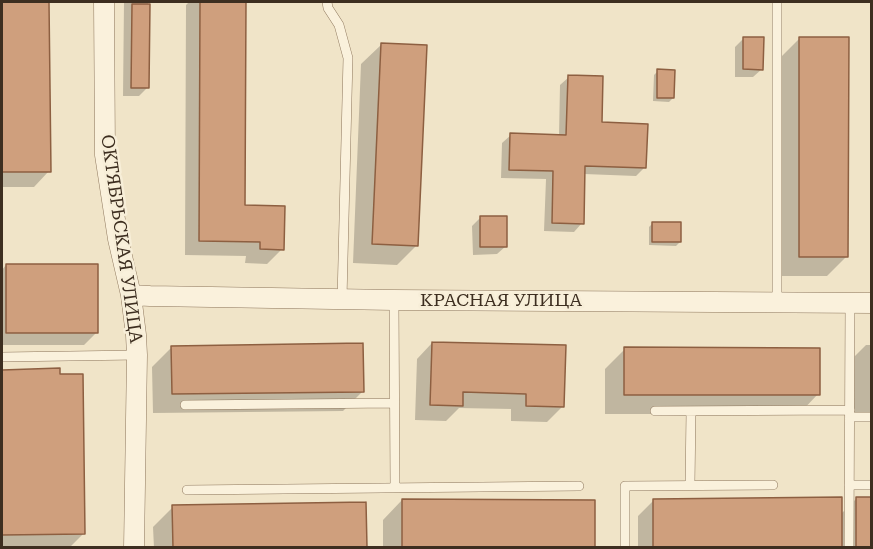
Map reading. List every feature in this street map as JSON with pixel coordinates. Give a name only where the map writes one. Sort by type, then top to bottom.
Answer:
[{"type":"street","name":"ОКТЯБРЬСКАЯ УЛИЦА","points":[[104,2],[105,155],[118,239],[131,295],[137,355],[134,548]]},
{"type":"street","name":"КРАСНАЯ УЛИЦА","points":[[131,295],[394,300],[872,303]]},
{"type":"lane","points":[[327,2],[328,8],[339,25],[348,58],[342,299]]},
{"type":"lane","points":[[777,2],[777,302]]},
{"type":"lane","points":[[394,300],[395,488]]},
{"type":"lane","points":[[849,548],[850,303]]},
{"type":"lane","points":[[2,357],[137,355]]},
{"type":"lane","points":[[185,405],[394,404]]},
{"type":"lane","points":[[655,411],[850,414],[872,417]]},
{"type":"lane","points":[[690,485],[691,411]]},
{"type":"lane","points":[[625,548],[625,486],[773,485]]},
{"type":"lane","points":[[849,485],[872,485]]},
{"type":"lane","points":[[188,490],[579,486]]},
{"type":"building","points":[[2,2],[49,2],[51,172],[2,172]]},
{"type":"building","points":[[200,2],[246,2],[245,205],[285,206],[284,250],[260,249],[260,242],[199,241]]},
{"type":"building","points":[[132,4],[150,4],[149,88],[131,88]]},
{"type":"building","points":[[743,37],[764,37],[763,70],[743,69]]},
{"type":"building","points":[[799,37],[849,37],[848,257],[799,257]]},
{"type":"building","points":[[381,43],[427,45],[418,246],[372,244]]},
{"type":"building","points":[[657,69],[675,70],[674,98],[657,98]]},
{"type":"building","points":[[568,75],[603,76],[602,122],[648,124],[646,168],[585,166],[584,224],[552,223],[553,171],[509,170],[510,133],[566,135]]},
{"type":"building","points":[[480,216],[507,216],[507,247],[480,247]]},
{"type":"building","points":[[652,222],[681,222],[681,242],[652,242]]},
{"type":"building","points":[[6,264],[98,264],[98,333],[6,333]]},
{"type":"building","points":[[432,342],[566,345],[564,407],[526,406],[526,394],[463,392],[463,406],[430,405]]},
{"type":"building","points":[[363,343],[364,392],[172,394],[171,346]]},
{"type":"building","points":[[624,347],[820,348],[820,395],[624,395]]},
{"type":"building","points":[[60,368],[60,374],[83,374],[85,534],[2,535],[2,370]]},
{"type":"building","points":[[842,497],[842,548],[653,548],[653,499]]},
{"type":"building","points":[[856,497],[872,497],[872,548],[856,548]]},
{"type":"building","points":[[402,499],[595,500],[595,548],[402,548]]},
{"type":"building","points":[[366,502],[367,547],[173,548],[172,505]]}]
